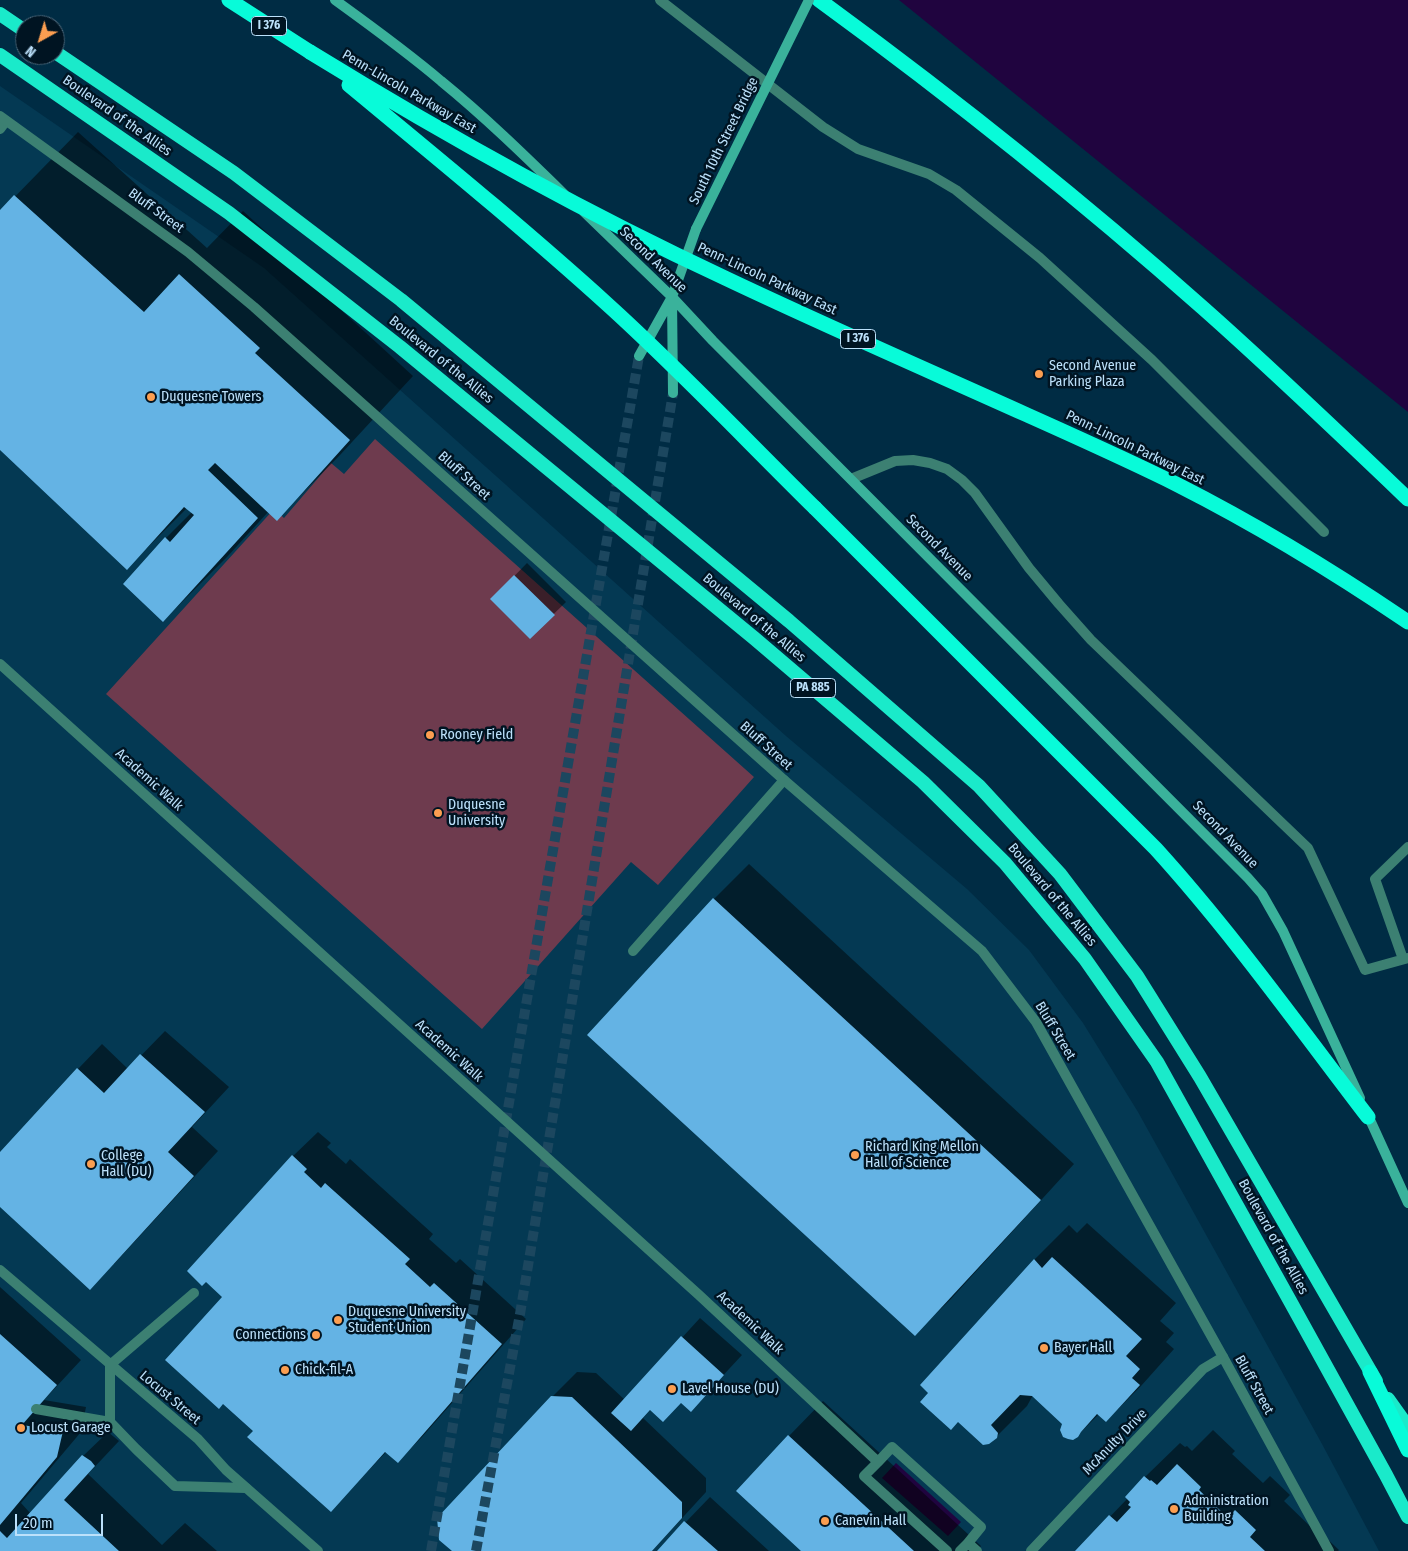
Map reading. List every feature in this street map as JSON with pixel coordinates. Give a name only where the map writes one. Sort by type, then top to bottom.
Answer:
[{"type":"highway","name":"Penn-Lincoln Parkway East","points":[[228,0],[401,108],[608,221],[725,278],[1110,452],[1179,486],[1249,523],[1408,622]]},
{"type":"highway","points":[[819,0],[990,129],[1101,220],[1203,308],[1300,396],[1408,499]]},
{"type":"highway","points":[[0,14],[15,24]]},
{"type":"highway","points":[[310,52],[608,305],[677,371],[1156,849],[1219,921],[1368,1117]]},
{"type":"highway","name":"Boulevard of the Allies","points":[[0,55],[229,213],[400,346],[754,638],[923,782],[1005,863],[1085,959],[1157,1062],[1408,1517]]},
{"type":"highway","name":"Boulevard of the Allies","points":[[65,59],[234,173],[401,300],[781,614],[979,786],[1060,874],[1137,976],[1200,1076],[1370,1372],[1408,1427]]},
{"type":"highway","points":[[1370,1372],[1408,1450]]},
{"type":"main road","name":"Second Avenue","points":[[335,0],[442,81],[499,131],[672,297],[713,341],[1225,853],[1262,894],[1284,932],[1408,1203]]},
{"type":"main road","name":"South 10th Street Bridge","points":[[672,297],[696,229],[808,0]]},
{"type":"main road","points":[[639,356],[672,297]]},
{"type":"main road","points":[[672,297],[674,393]]},
{"type":"street","points":[[660,0],[822,127],[858,149],[929,174],[956,190],[1040,258],[1152,360],[1324,532]]},
{"type":"street","name":"Bluff Street","points":[[2,122],[188,252],[254,307],[784,780],[982,951],[1036,1022],[1329,1551]]},
{"type":"street","points":[[851,479],[895,461],[912,460],[930,463],[947,470],[962,480],[975,493],[1029,568],[1091,640],[1308,848],[1365,970],[1405,958],[1375,879],[1408,847]]},
{"type":"street","name":"Academic Walk","points":[[0,664],[699,1295],[878,1462]]},
{"type":"street","points":[[632,951],[784,780]]},
{"type":"street","name":"Locust Street","points":[[0,1270],[198,1439],[226,1470],[318,1551]]},
{"type":"street","points":[[110,1422],[110,1365],[194,1293]]},
{"type":"street","name":"McAnulty Drive","points":[[1031,1551],[1203,1369],[1223,1357]]},
{"type":"street","points":[[36,1409],[110,1422],[174,1486],[246,1488]]},
{"type":"street","points":[[947,1551],[864,1476],[892,1447],[981,1527],[964,1547],[977,1551]]},
{"type":"shaded area","points":[[899,0],[1408,0],[1408,412]]},
{"type":"shaded area","name":"Duquesne University","points":[[0,86],[264,268],[786,736],[967,889],[1029,950],[1083,1023],[1138,1112],[1322,1444],[1379,1551],[0,1551]]},
{"type":"shaded area","name":"Rooney Field","points":[[375,439],[754,777],[658,885],[631,862],[482,1029],[106,694],[274,509],[284,518],[331,463],[344,474]]},
{"type":"shaded area","points":[[896,1463],[961,1522],[948,1536],[882,1478]]},
{"type":"building","name":"Duquesne Towers","points":[[14,195],[144,312],[179,274],[260,348],[255,353],[350,440],[277,521],[215,463],[208,470],[258,518],[163,622],[123,584],[165,537],[170,542],[194,515],[184,507],[127,570],[0,450],[0,210]]},
{"type":"building","points":[[514,575],[555,615],[530,639],[490,599]]},
{"type":"building","name":"Richard King Mellon Hall of Science","points":[[713,898],[1041,1200],[915,1336],[587,1035]]},
{"type":"building","name":"College Hall (DU)","points":[[140,1054],[205,1112],[168,1152],[194,1176],[90,1290],[0,1207],[0,1152],[77,1068],[104,1093]]},
{"type":"building","name":"Duquesne University Student Union","points":[[292,1155],[307,1169],[304,1172],[321,1188],[325,1183],[410,1259],[405,1264],[430,1287],[434,1283],[502,1344],[398,1463],[385,1452],[331,1512],[247,1437],[253,1431],[223,1404],[219,1409],[165,1360],[222,1297],[206,1282],[202,1286],[187,1271]]},
{"type":"building","name":"Bayer Hall","points":[[1052,1257],[1142,1339],[1126,1356],[1140,1369],[1132,1378],[1140,1385],[1106,1422],[1097,1414],[1078,1437],[1073,1440],[1063,1437],[1060,1430],[1062,1424],[1032,1396],[1020,1395],[991,1425],[998,1433],[997,1438],[989,1444],[983,1445],[958,1422],[951,1430],[920,1402],[928,1393],[920,1385],[1034,1259],[1042,1268]]},
{"type":"building","name":"Locust Garage","points":[[0,1334],[57,1385],[22,1425],[63,1431],[57,1457],[0,1525]]},
{"type":"building","name":"Lavel House (DU)","points":[[681,1336],[724,1375],[691,1412],[681,1403],[663,1422],[650,1410],[631,1431],[611,1413]]},
{"type":"building","points":[[551,1396],[572,1397],[682,1502],[682,1518],[652,1551],[452,1551],[439,1540],[437,1518]]},
{"type":"building","name":"Canevin Hall","points":[[788,1435],[914,1551],[801,1551],[736,1491]]},
{"type":"building","name":"Locust Garage","points":[[82,1455],[95,1466],[64,1500],[119,1551],[0,1551],[0,1531],[7,1538]]},
{"type":"building","name":"Administration Building","points":[[1177,1464],[1201,1487],[1199,1490],[1228,1518],[1235,1510],[1256,1530],[1250,1537],[1265,1551],[1075,1551],[1109,1515],[1117,1522],[1131,1507],[1128,1505],[1130,1502],[1125,1497],[1144,1476],[1157,1485]]},
{"type":"building","points":[[684,1521],[718,1551],[657,1551]]},
{"type":"tunnel","points":[[431,1551],[639,356]]},
{"type":"tunnel","points":[[476,1551],[520,1314],[673,393]]},
{"type":"place","name":"Second Avenue Parking Plaza","points":[[1039,374]]},
{"type":"place","name":"Duquesne Towers","points":[[151,397]]},
{"type":"place","name":"Rooney Field","points":[[430,735]]},
{"type":"place","name":"Duquesne University","points":[[438,813]]},
{"type":"place","name":"Richard King Mellon Hall of Science","points":[[855,1155]]},
{"type":"place","name":"College Hall (DU)","points":[[91,1164]]},
{"type":"place","name":"Duquesne University Student Union","points":[[338,1320]]},
{"type":"place","name":"Connections","points":[[316,1335]]},
{"type":"place","name":"Bayer Hall","points":[[1044,1348]]},
{"type":"place","name":"Chick-fil-A","points":[[285,1370]]},
{"type":"place","name":"Lavel House (DU)","points":[[672,1389]]},
{"type":"place","name":"Locust Garage","points":[[21,1428]]},
{"type":"place","name":"Administration Building","points":[[1174,1509]]},
{"type":"place","name":"Canevin Hall","points":[[825,1521]]}]
